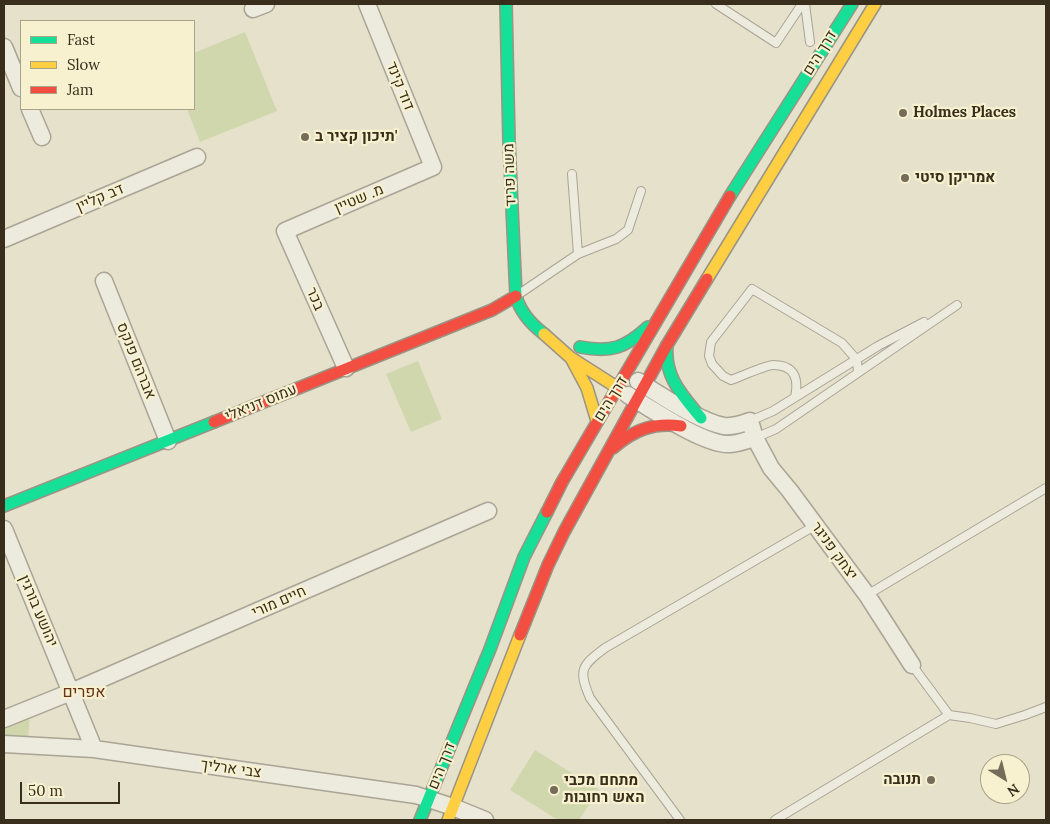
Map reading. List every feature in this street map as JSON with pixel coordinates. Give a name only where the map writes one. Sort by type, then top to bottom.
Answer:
[{"type":"main road","name":"משה פריד","points":[[506,4],[509,141],[516,296],[518,305],[532,326],[545,334],[572,358],[618,388]]},
{"type":"main road","name":"דרך הים","points":[[420,820],[490,649],[524,557],[562,482],[618,388],[622,372],[658,319],[729,197],[852,4]]},
{"type":"main road","name":"דרך הים","points":[[451,814],[548,565],[564,532],[667,345],[874,4]]},
{"type":"main road","points":[[841,60],[883,4]]},
{"type":"main road","points":[[808,46],[820,27]]},
{"type":"main road","points":[[729,197],[784,89]]},
{"type":"main road","name":"עמוס דניאלי","points":[[4,506],[492,310],[516,296]]},
{"type":"main road","points":[[492,310],[520,317],[532,326]]},
{"type":"main road","points":[[580,347],[603,351],[622,347],[634,341],[658,319]]},
{"type":"main road","name":"משה פריד","points":[[545,334],[580,347],[602,360]]},
{"type":"main road","points":[[667,345],[666,361],[671,376],[680,392],[701,418]]},
{"type":"main road","points":[[572,358],[586,380],[595,406],[597,421]]},
{"type":"main road","points":[[607,453],[619,441],[637,430],[664,424],[681,426]]},
{"type":"street","name":"דוד קינד","points":[[367,4],[433,167]]},
{"type":"street","points":[[4,47],[20,86]]},
{"type":"street","points":[[30,110],[42,137]]},
{"type":"street","name":"דב קליין","points":[[4,238],[197,157]]},
{"type":"street","name":"מ. שטיין","points":[[285,231],[433,167]]},
{"type":"street","name":"בכר","points":[[285,231],[346,368]]},
{"type":"street","name":"אברהם פנקס","points":[[104,281],[168,441]]},
{"type":"street","points":[[622,372],[701,418],[723,426],[738,425],[750,421]]},
{"type":"street","points":[[618,388],[681,426],[710,440],[721,443],[736,443],[755,438]]},
{"type":"street","name":"יצחק פניגר","points":[[750,421],[755,438],[772,468],[867,595],[912,665]]},
{"type":"street","name":"חיים מורי","points":[[4,719],[71,692],[488,511]]},
{"type":"street","name":"יהושע בורגין","points":[[4,529],[71,692]]},
{"type":"street","points":[[71,692],[94,749]]},
{"type":"street","name":"צבי ארליך","points":[[4,744],[94,749],[416,795],[429,799],[451,814],[485,820]]},
{"type":"lane","points":[[716,4],[776,43],[804,4]]},
{"type":"lane","points":[[804,4],[808,46]]},
{"type":"lane","points":[[572,174],[578,254]]},
{"type":"lane","points":[[516,296],[578,254],[616,239],[628,230],[640,191]]},
{"type":"lane","points":[[795,398],[798,384],[795,374],[786,368],[773,365],[732,380],[722,376],[712,364],[709,356],[711,342],[752,289],[842,343],[857,360],[858,372]]},
{"type":"lane","points":[[750,421],[773,411],[878,346],[957,305],[776,429],[755,438]]},
{"type":"lane","points":[[867,595],[1046,488]]},
{"type":"lane","points":[[680,820],[590,698],[583,682],[583,671],[589,660],[605,648],[816,525]]},
{"type":"lane","points":[[912,665],[949,715]]},
{"type":"lane","points":[[775,820],[949,715],[996,724],[1046,707]]},
{"type":"green space","points":[[245,32],[277,111],[200,142],[187,110],[195,110],[195,53]]},
{"type":"green space","points":[[418,361],[442,419],[411,432],[386,374]]},
{"type":"green space","points":[[30,713],[28,739],[4,738],[4,725]]},
{"type":"green space","points":[[535,750],[599,790],[579,820],[558,820],[510,790]]},
{"type":"traffic: fast","points":[[506,4],[509,141],[516,296],[520,307],[527,317],[544,334]]},
{"type":"traffic: fast","points":[[730,196],[852,4]]},
{"type":"traffic: fast","points":[[580,347],[591,349],[617,347],[632,340],[648,327]]},
{"type":"traffic: fast","points":[[667,345],[668,367],[671,376],[681,393],[701,418]]},
{"type":"traffic: fast","points":[[4,506],[214,422]]},
{"type":"traffic: fast","points":[[420,820],[490,649],[524,557],[547,512]]},
{"type":"traffic: slow","points":[[707,279],[875,4]]},
{"type":"traffic: slow","points":[[544,334],[571,358],[618,388]]},
{"type":"traffic: slow","points":[[571,358],[587,388],[597,421]]},
{"type":"traffic: slow","points":[[448,820],[520,635]]},
{"type":"traffic: jam","points":[[547,512],[562,482],[730,196]]},
{"type":"traffic: jam","points":[[520,635],[548,565],[564,532],[667,345],[707,279]]},
{"type":"traffic: jam","points":[[214,422],[492,310],[516,296]]},
{"type":"traffic: jam","points":[[613,448],[628,436],[653,426],[681,426]]},
{"type":"place","name":"Holmes Places","points":[[903,113]]},
{"type":"place","name":"תיכון קציר ב'","points":[[305,137]]},
{"type":"place","name":"אמריקן סיטי","points":[[905,178]]},
{"type":"place","name":"תנובה","points":[[931,780]]},
{"type":"place","name":"מתחם מכבי האש רחובות","points":[[554,790]]},
{"type":"district","name":"אפרים","points":[[84,692]]}]
